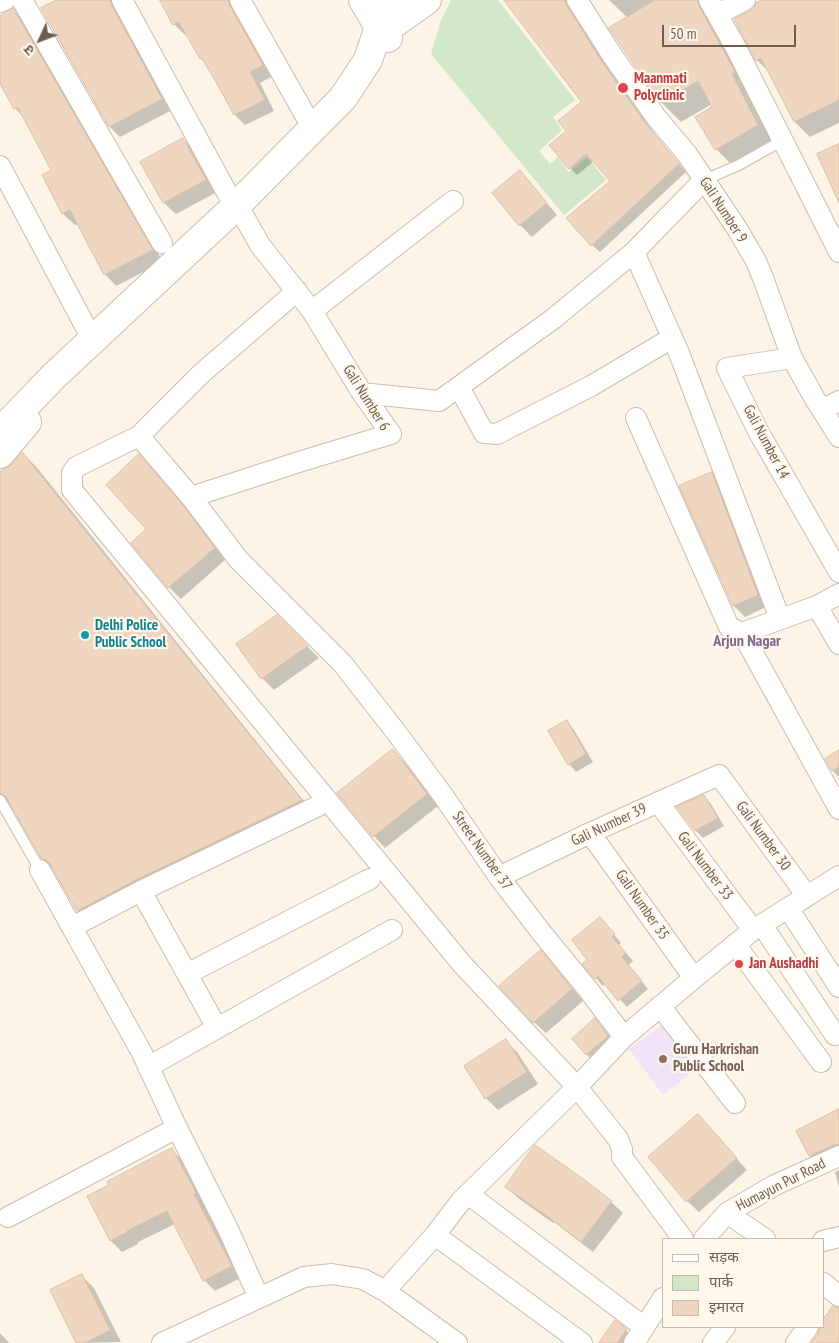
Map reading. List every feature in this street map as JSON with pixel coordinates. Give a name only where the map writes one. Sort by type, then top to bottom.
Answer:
[{"type":"street","points":[[0,2],[5,0]]},
{"type":"street","points":[[22,0],[162,243]]},
{"type":"street","name":"Gali Number 6","points":[[122,0],[226,191],[240,210],[260,245],[312,311],[362,393],[391,434],[191,497]]},
{"type":"street","points":[[240,0],[313,129]]},
{"type":"street","points":[[385,14],[427,0]]},
{"type":"street","name":"Gali Number 9","points":[[577,0],[612,55],[656,117],[687,154],[736,227],[756,261],[792,358],[830,405],[839,437]]},
{"type":"street","points":[[745,0],[714,7],[839,251]]},
{"type":"street","points":[[0,447],[48,382],[92,339],[312,150],[354,107],[380,66],[385,14]]},
{"type":"street","points":[[0,447],[240,210],[343,98],[368,60],[385,14]]},
{"type":"street","points":[[0,166],[92,339]]},
{"type":"street","points":[[362,393],[439,401],[553,319],[634,252],[704,180]]},
{"type":"street","points":[[312,311],[453,201]]},
{"type":"street","points":[[634,252],[672,338],[780,619]]},
{"type":"street","points":[[297,291],[202,373],[139,436],[76,468],[72,473],[72,490],[462,964],[577,1087],[618,1139],[622,1149],[622,1157],[682,1238]]},
{"type":"street","points":[[459,387],[484,433],[497,434],[591,386],[672,338]]},
{"type":"street","name":"Gali Number 14","points":[[792,358],[727,368],[758,431],[839,572]]},
{"type":"street","points":[[636,418],[729,627],[742,633],[839,809]]},
{"type":"street","name":"Street Number 37","points":[[139,436],[191,497],[238,559],[342,662],[442,794],[499,877],[624,1037]]},
{"type":"street","points":[[742,633],[817,606],[839,594]]},
{"type":"street","points":[[817,606],[839,644]]},
{"type":"street","name":"Gali Number 39","points":[[499,877],[590,833],[719,775]]},
{"type":"street","name":"Gali Number 30","points":[[719,775],[807,896]]},
{"type":"street","name":"Gali Number 33","points":[[658,802],[757,928],[835,1036]]},
{"type":"street","points":[[72,927],[318,806]]},
{"type":"street","name":"Gali Number 35","points":[[590,833],[694,978]]},
{"type":"street","points":[[40,870],[142,1053],[228,1229],[259,1298]]},
{"type":"street","points":[[385,1291],[435,1235],[468,1194],[577,1087],[624,1037],[735,944],[839,876]]},
{"type":"street","points":[[187,974],[370,879]]},
{"type":"street","points":[[141,892],[217,1028]]},
{"type":"street","points":[[788,908],[839,987]]},
{"type":"street","points":[[148,1067],[392,930]]},
{"type":"street","points":[[735,944],[821,1062]]},
{"type":"street","points":[[660,1006],[735,1102]]},
{"type":"street","points":[[8,1217],[177,1128]]},
{"type":"street","name":"Humayun Pur Road","points":[[705,1238],[727,1212],[775,1185],[839,1156]]},
{"type":"street","points":[[468,1194],[639,1335],[662,1300]]},
{"type":"street","points":[[727,1212],[765,1238]]},
{"type":"street","points":[[435,1235],[582,1343]]},
{"type":"street","points":[[824,1241],[839,1237]]},
{"type":"street","points":[[162,1343],[304,1276],[332,1274],[363,1279],[385,1291],[457,1343]]},
{"type":"street","points":[[824,1284],[839,1296]]},
{"type":"street","points":[[713,1343],[724,1328]]},
{"type":"street","points":[[796,1343],[807,1328]]},
{"type":"lane","points":[[704,180],[739,165],[783,140]]},
{"type":"lane","points":[[0,800],[40,870]]},
{"type":"shaded area","name":"Guru Harkrishan Public School","points":[[664,1023],[698,1068],[663,1095],[629,1049]]},
{"type":"green space","points":[[451,0],[498,0],[575,100],[553,117],[562,130],[539,151],[550,164],[558,157],[569,172],[587,157],[606,180],[564,215],[431,54],[440,23]]},
{"type":"building","points":[[57,0],[110,0],[162,99],[109,127],[41,8]]},
{"type":"building","points":[[160,0],[228,0],[263,65],[250,72],[265,100],[234,115],[179,22],[173,25]]},
{"type":"building","points":[[504,0],[565,0],[602,62],[646,124],[679,164],[591,246],[566,218],[610,181],[586,154],[569,169],[549,145],[566,131],[558,121],[581,102]]},
{"type":"building","points":[[655,0],[697,0],[735,72],[732,74],[758,125],[715,150],[695,117],[712,107],[698,81],[660,103],[609,28]]},
{"type":"building","points":[[762,0],[839,0],[839,100],[794,122],[761,58],[756,61],[734,19],[750,11],[755,7],[756,3]]},
{"type":"building","points":[[13,8],[153,250],[104,275],[70,210],[62,214],[42,175],[51,170],[18,108],[14,109],[0,84],[0,16]]},
{"type":"building","points":[[183,138],[206,180],[163,203],[140,162]]},
{"type":"building","points":[[839,144],[839,203],[817,154]]},
{"type":"building","points":[[520,170],[547,203],[519,226],[492,193]]},
{"type":"building","name":"Delhi Police Public School","points":[[22,452],[302,800],[136,880],[77,911],[50,864],[41,858],[6,797],[0,793],[0,472],[12,464]]},
{"type":"building","points":[[139,454],[182,504],[215,548],[168,588],[131,543],[146,529],[106,485]]},
{"type":"building","points":[[712,472],[758,595],[733,606],[679,486]]},
{"type":"building","points":[[277,615],[308,646],[261,679],[236,644]]},
{"type":"building","points":[[567,720],[586,754],[568,765],[548,731]]},
{"type":"building","points":[[393,749],[427,794],[373,837],[337,793]]},
{"type":"building","points":[[839,750],[839,767],[832,771],[825,759]]},
{"type":"building","points":[[704,795],[718,818],[695,831],[677,807]]},
{"type":"building","points":[[600,917],[615,934],[612,937],[626,953],[622,957],[642,981],[618,1001],[598,976],[595,979],[582,964],[587,960],[572,940]]},
{"type":"building","points":[[541,950],[572,989],[533,1023],[499,986]]},
{"type":"building","points":[[595,1018],[608,1036],[586,1055],[572,1039]]},
{"type":"building","points":[[506,1039],[527,1072],[485,1099],[464,1066]]},
{"type":"building","points":[[839,1109],[839,1144],[809,1156],[796,1131]]},
{"type":"building","points":[[698,1114],[737,1158],[686,1202],[648,1157]]},
{"type":"building","points":[[535,1145],[612,1201],[581,1242],[505,1187]]},
{"type":"building","points":[[172,1148],[232,1266],[203,1281],[167,1211],[110,1241],[87,1196],[109,1185],[107,1182]]},
{"type":"building","points":[[82,1274],[110,1330],[85,1343],[76,1343],[50,1290]]},
{"type":"building","points":[[833,1306],[839,1308],[839,1343],[811,1343],[818,1334],[820,1328],[824,1328],[824,1319]]},
{"type":"building","points":[[615,1320],[627,1329],[617,1343],[599,1343]]},
{"type":"place","name":"Maanmati Polyclinic","points":[[623,88]]},
{"type":"place","name":"Delhi Police Public School","points":[[85,635]]},
{"type":"place","name":"Jan Aushadhi","points":[[739,964]]},
{"type":"place","name":"Guru Harkrishan Public School","points":[[663,1059]]},
{"type":"district","name":"Arjun Nagar","points":[[747,641]]}]
